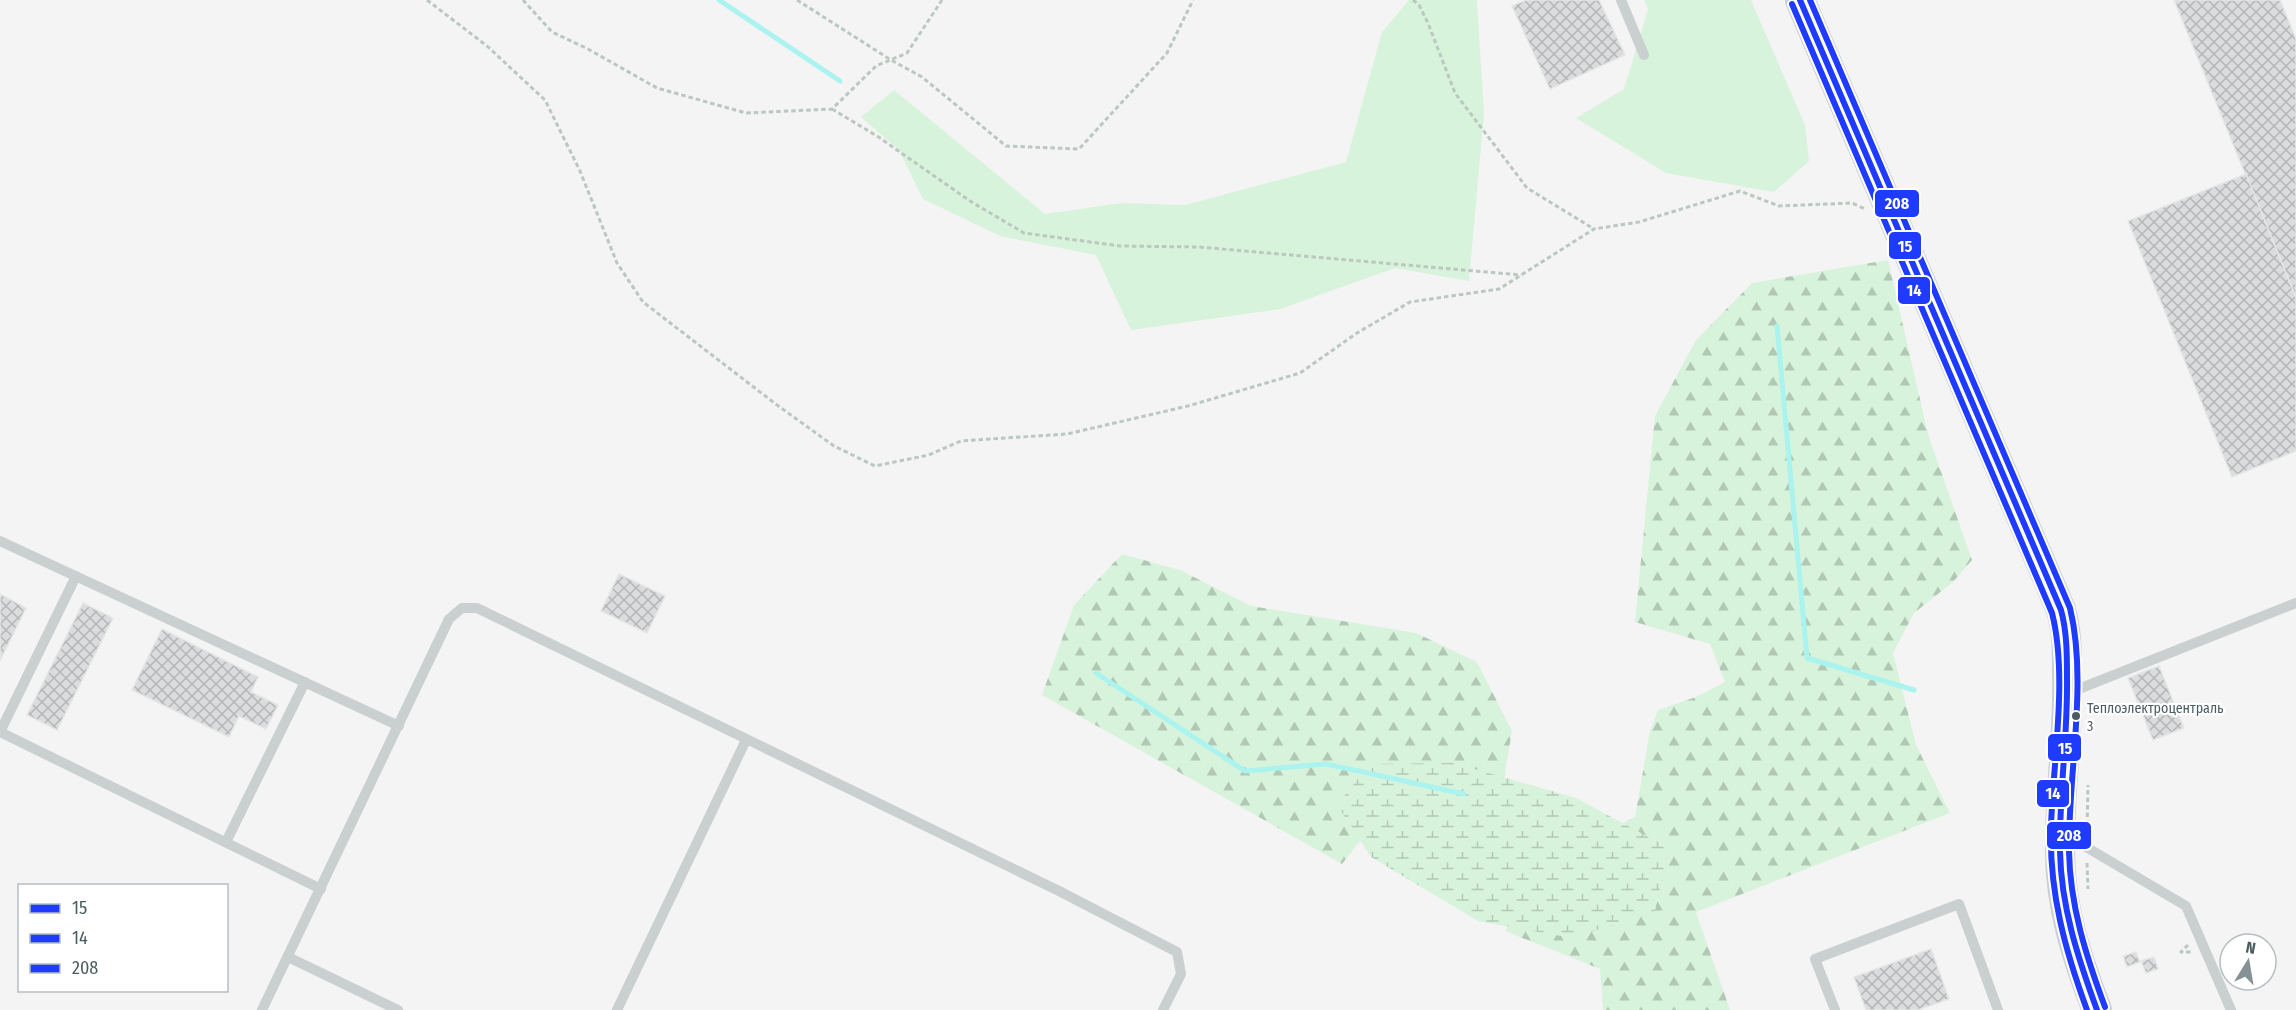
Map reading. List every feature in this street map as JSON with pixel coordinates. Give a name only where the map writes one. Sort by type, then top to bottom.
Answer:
[{"type":"street","points":[[1800,0],[2058,598],[2066,634],[2068,694],[2060,831],[2061,876],[2067,920],[2079,963],[2097,1010]]},
{"type":"lane","points":[[1621,0],[1644,55]]},
{"type":"lane","points":[[0,541],[399,726]]},
{"type":"lane","points":[[76,576],[0,732],[321,889]]},
{"type":"lane","points":[[2068,694],[2296,603]]},
{"type":"lane","points":[[262,1010],[449,619],[462,608],[477,608],[1048,886],[1177,952],[1181,974],[1163,1010]]},
{"type":"lane","points":[[226,842],[305,682]]},
{"type":"lane","points":[[616,1010],[746,740]]},
{"type":"lane","points":[[2060,831],[2186,906],[2232,1010]]},
{"type":"lane","points":[[1835,1010],[1815,959],[1959,904],[1998,1010]]},
{"type":"lane","points":[[288,957],[398,1010]]},
{"type":"path","points":[[427,0],[487,46],[545,100],[580,171],[617,263],[643,302],[824,439],[875,466],[928,455],[961,441],[1067,434],[1188,406],[1300,373],[1357,333],[1410,302],[1499,290],[1594,229],[1639,222],[1740,191],[1779,206],[1852,203],[1899,226]]},
{"type":"path","points":[[523,0],[552,32],[588,49],[657,88],[746,113],[832,109],[877,136],[970,201],[1024,233],[1120,246],[1199,247],[1522,275]]},
{"type":"path","points":[[797,0],[922,77],[1006,146],[1079,149],[1167,53],[1193,0]]},
{"type":"path","points":[[832,109],[876,66],[907,53],[942,0]]},
{"type":"path","points":[[1413,0],[1419,5],[1428,23],[1455,93],[1527,188],[1594,229]]},
{"type":"green space","points":[[1409,0],[1477,0],[1484,114],[1469,281],[1395,268],[1280,309],[1131,330],[1096,255],[1000,236],[923,199],[899,150],[861,117],[894,90],[1045,214],[1122,203],[1185,205],[1346,162],[1382,32]]},
{"type":"green space","points":[[1644,0],[1751,0],[1805,125],[1809,161],[1774,192],[1666,173],[1576,118],[1624,89],[1648,9]]},
{"type":"green space","points":[[1888,260],[1928,434],[1972,560],[1953,582],[1914,613],[1893,653],[1916,745],[1950,813],[1696,912],[1730,1010],[1603,1010],[1600,969],[1505,931],[1538,876],[1572,849],[1635,817],[1650,731],[1658,710],[1696,697],[1725,682],[1710,644],[1635,622],[1655,416],[1696,340],[1752,283]]},
{"type":"green space","points":[[1122,554],[1180,570],[1251,606],[1416,633],[1477,662],[1512,731],[1499,807],[1378,818],[1342,864],[1042,695],[1074,605]]},
{"type":"green space","points":[[1454,763],[1576,798],[1669,848],[1655,911],[1572,938],[1478,921],[1371,857],[1337,805],[1370,764]]},
{"type":"building","points":[[1526,0],[1599,0],[1625,55],[1550,89],[1512,6]]},
{"type":"building","points":[[2174,0],[2280,0],[2296,39],[2296,298]]},
{"type":"building","points":[[2246,174],[2296,298],[2296,451],[2232,477],[2128,221]]},
{"type":"building","points":[[619,574],[665,596],[647,633],[601,611]]},
{"type":"building","points":[[0,594],[26,608],[0,661]]},
{"type":"building","points":[[83,603],[113,618],[57,730],[27,715]]},
{"type":"building","points":[[162,629],[258,677],[251,692],[278,705],[266,729],[239,716],[229,737],[132,690]]},
{"type":"building","points":[[2159,666],[2184,728],[2153,740],[2128,678]]},
{"type":"building","points":[[1931,949],[1949,999],[1918,1010],[1866,1010],[1854,977]]},
{"type":"building","points":[[2136,952],[2140,962],[2127,967],[2123,956]]},
{"type":"building","points":[[2154,957],[2158,969],[2146,973],[2141,961]]},
{"type":"waterway","points":[[719,0],[840,81]]},
{"type":"waterway","points":[[1777,326],[1807,658],[1914,690]]},
{"type":"waterway","points":[[1096,673],[1245,771],[1326,764],[1464,794]]},
{"type":"transit line","name":"15","points":[[1800,0],[2061,610],[2067,652],[2060,829],[2061,872],[2072,932],[2097,1010]]},
{"type":"transit line","name":"208","points":[[1810,0],[2070,608],[2077,666],[2076,728],[2069,821],[2070,871],[2080,930],[2105,1007]]},
{"type":"transit line","name":"14","points":[[1792,4],[2052,613],[2059,664],[2051,827],[2053,875],[2065,943],[2087,1010]]},
{"type":"place","name":"Теплоэлектроцентраль 3","points":[[2076,716]]}]
